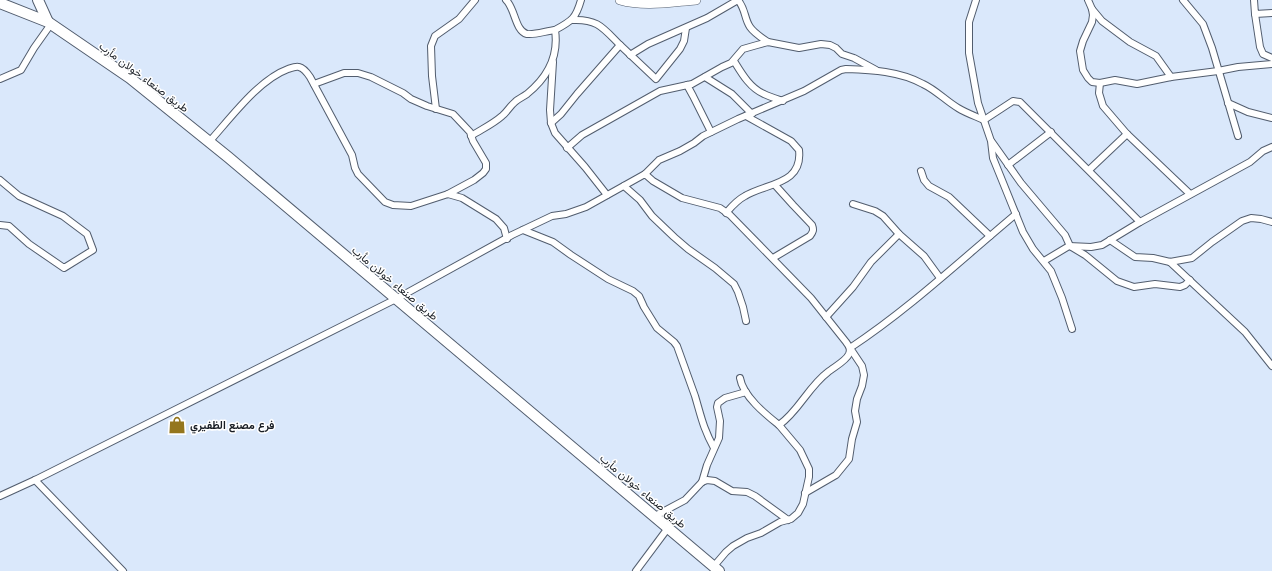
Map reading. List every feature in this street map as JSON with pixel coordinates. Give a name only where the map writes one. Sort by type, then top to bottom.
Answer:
[{"type":"main road","points":[[38,0],[50,23]]},
{"type":"main road","name":"طريق صنعاء خولان مأرب","points":[[0,3],[50,23],[130,78],[209,142],[717,569]]},
{"type":"street","points":[[436,109],[432,76],[431,46],[435,36],[460,19],[475,0]]},
{"type":"street","points":[[506,0],[513,9],[518,26],[527,34],[555,30],[573,20],[578,12],[581,0]]},
{"type":"street","points":[[620,0],[626,2],[656,3],[696,0]]},
{"type":"street","points":[[630,55],[648,44],[707,18],[738,0],[743,6],[746,20],[750,27],[768,42]]},
{"type":"street","points":[[976,0],[969,22],[968,39],[974,83],[991,141],[996,165],[1023,232],[1033,249],[1051,271],[1072,329]]},
{"type":"street","points":[[1088,0],[1092,9],[1102,21],[1130,42],[1156,56],[1171,78]]},
{"type":"street","points":[[1183,0],[1203,24],[1212,48],[1238,136]]},
{"type":"street","points":[[1254,0],[1260,47],[1263,54],[1272,58]]},
{"type":"street","points":[[1092,9],[1092,22],[1080,51],[1083,70],[1092,82],[1100,83],[1115,80],[1137,84],[1238,67],[1272,64]]},
{"type":"street","points":[[1255,14],[1272,13]]},
{"type":"street","points":[[573,20],[594,22],[604,28],[656,79],[660,91]]},
{"type":"street","points":[[0,79],[22,70],[50,23]]},
{"type":"street","points":[[656,79],[680,49],[684,41],[686,28]]},
{"type":"street","points":[[555,30],[556,49],[550,110],[551,123],[555,134],[585,167],[607,195]]},
{"type":"street","points":[[567,148],[582,136],[660,91],[687,85],[705,78],[734,61],[743,49],[768,42],[799,48],[830,44],[842,54],[854,58],[878,71]]},
{"type":"street","points":[[551,123],[561,114],[620,45]]},
{"type":"street","points":[[471,136],[502,116],[516,101],[527,94],[544,77],[554,60]]},
{"type":"street","points":[[734,61],[746,79],[755,88],[764,94],[783,101]]},
{"type":"street","points":[[209,142],[253,93],[266,82],[283,71],[299,67],[304,70],[314,84],[352,154],[358,174],[385,202],[393,205],[411,206],[448,194],[474,180],[486,169],[486,163],[470,132],[453,114],[411,99],[389,86],[358,73],[344,73],[314,84]]},
{"type":"street","points":[[0,496],[35,480],[396,299],[523,230],[552,216],[586,207],[645,174],[658,160],[680,151],[711,132],[804,91],[841,70],[846,69],[896,73],[934,89],[959,109],[984,120]]},
{"type":"street","points":[[705,78],[732,94],[749,115],[791,141],[799,150],[798,165],[790,176],[775,185],[746,195],[738,200],[726,213]]},
{"type":"street","points":[[1100,83],[1099,93],[1103,106],[1127,134],[1190,194]]},
{"type":"street","points":[[687,85],[711,132]]},
{"type":"street","points":[[984,120],[1013,101],[1020,102],[1140,222]]},
{"type":"street","points":[[1228,103],[1248,112],[1272,118]]},
{"type":"street","points":[[1008,165],[1051,132]]},
{"type":"street","points":[[1089,170],[1127,134]]},
{"type":"street","points":[[991,141],[1021,183],[1065,235],[1070,246],[1085,255],[1117,281],[1134,287],[1155,284],[1166,284],[1180,287],[1185,285],[1190,280]]},
{"type":"street","points":[[1044,262],[1070,246],[1091,248],[1102,245],[1140,222],[1250,162],[1264,151],[1272,147]]},
{"type":"street","points":[[921,171],[924,180],[929,186],[948,196],[990,236]]},
{"type":"street","points":[[645,174],[653,181],[682,198],[709,204],[720,208],[726,213],[773,258],[811,298],[862,366],[864,375],[857,399],[855,411],[857,422],[852,439],[849,459],[836,475],[805,493]]},
{"type":"street","points":[[0,180],[19,196],[63,216],[87,234],[93,250],[64,268],[29,244],[9,226],[0,225]]},
{"type":"street","points":[[773,258],[810,236],[814,228],[775,185]]},
{"type":"street","points":[[624,186],[640,200],[652,216],[674,237],[734,284],[746,321]]},
{"type":"street","points":[[448,194],[462,198],[496,219],[504,228],[507,239]]},
{"type":"street","points":[[853,204],[875,211],[883,216],[899,234],[924,256],[940,278]]},
{"type":"street","points":[[779,425],[788,418],[814,385],[849,354],[850,348],[872,334],[918,299],[940,278],[1016,214]]},
{"type":"street","points":[[1110,240],[1135,257],[1153,258],[1170,262],[1192,258],[1242,221],[1250,218],[1272,222]]},
{"type":"street","points":[[523,230],[554,242],[608,279],[639,296],[657,328],[677,346],[706,434],[714,448]]},
{"type":"street","points":[[826,317],[853,287],[871,262],[899,234]]},
{"type":"street","points":[[1170,262],[1245,332],[1272,366]]},
{"type":"street","points":[[717,569],[726,552],[733,546],[746,538],[761,533],[780,522],[791,519],[798,513],[803,504],[809,477],[809,469],[800,450],[779,425],[762,410],[746,392],[740,378]]},
{"type":"street","points":[[654,516],[685,500],[702,482],[707,465],[720,438],[718,403],[725,398],[746,392]]},
{"type":"street","points":[[35,480],[123,571]]},
{"type":"street","points":[[702,482],[707,480],[714,481],[732,492],[747,492],[756,496],[788,520]]},
{"type":"street","points":[[636,571],[668,528]]},
{"type":"place","name":"فرع مصنع الظفيري","points":[[177,425]]}]
